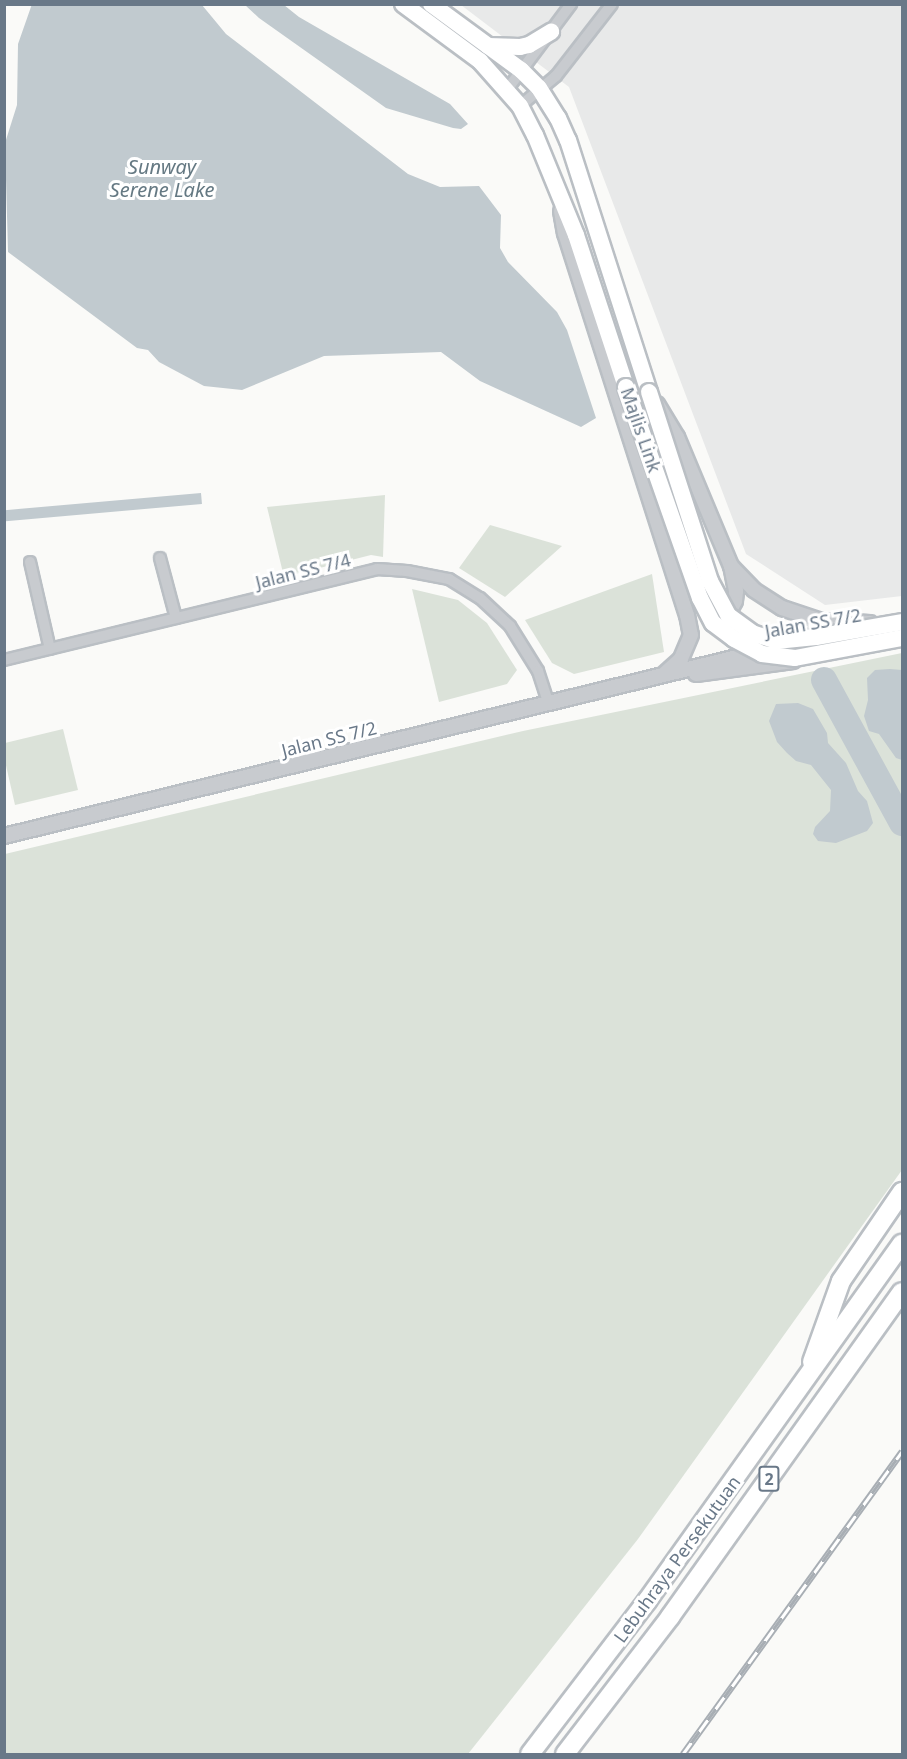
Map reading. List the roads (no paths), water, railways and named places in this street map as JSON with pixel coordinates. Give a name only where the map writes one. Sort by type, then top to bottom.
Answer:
[{"type":"highway","points":[[804,1383],[841,1281],[903,1192]]},
{"type":"highway","name":"Lebuhraya Persekutuan","points":[[530,1755],[647,1602],[903,1244]]},
{"type":"highway","name":"Lebuhraya Persekutuan","points":[[565,1755],[670,1617],[903,1292]]},
{"type":"main road","points":[[403,4],[483,53],[520,47],[551,32]]},
{"type":"main road","points":[[431,4],[483,53]]},
{"type":"main road","name":"Majlis Link","points":[[483,53],[521,70],[539,88],[568,140],[710,581],[729,616],[752,633],[776,641],[816,638],[903,624]]},
{"type":"main road","name":"Majlis Link","points":[[483,53],[506,91],[520,106],[556,186],[700,598],[713,622],[734,639],[762,654],[795,658],[903,638]]},
{"type":"street","points":[[506,91],[571,4]]},
{"type":"street","points":[[520,106],[556,76],[612,4]]},
{"type":"street","points":[[556,186],[565,233],[673,566],[691,635],[681,659],[661,677]]},
{"type":"street","points":[[649,392],[677,437],[731,566],[735,601],[729,610],[711,616],[686,593],[673,566]]},
{"type":"street","points":[[160,558],[176,618]]},
{"type":"street","points":[[30,562],[50,649]]},
{"type":"street","points":[[731,566],[754,590],[782,608],[821,621],[903,624]]},
{"type":"street","name":"Jalan SS 7/4","points":[[4,660],[377,569],[408,571],[449,579],[480,598],[510,626],[538,671],[549,704]]},
{"type":"street","name":"Jalan SS 7/2","points":[[4,836],[661,677],[740,655],[903,624]]},
{"type":"street","name":"Jalan SS 7/2","points":[[661,677],[745,669],[903,643]]},
{"type":"water","name":"Sunway Serene Lake","points":[[32,4],[202,5],[226,34],[408,174],[440,187],[479,186],[501,215],[500,248],[508,262],[557,312],[567,330],[596,418],[581,427],[480,381],[441,352],[324,356],[242,390],[204,386],[159,362],[148,350],[137,348],[8,252],[5,143],[17,105],[18,44]]},
{"type":"water","points":[[245,5],[284,5],[299,17],[450,104],[468,124],[461,129],[453,128],[386,108],[259,18]]},
{"type":"water","points":[[201,493],[202,504],[6,521],[5,510]]},
{"type":"water","points":[[875,670],[902,670],[902,760],[896,758],[879,734],[869,731],[864,716],[868,700],[867,678]]},
{"type":"water","points":[[798,703],[813,709],[827,733],[828,743],[846,763],[858,791],[867,801],[873,823],[867,831],[836,843],[818,841],[813,834],[815,827],[830,811],[831,790],[811,765],[796,761],[777,742],[769,721],[776,704]]},
{"type":"waterway","points":[[824,680],[902,823]]},
{"type":"railway","points":[[683,1754],[902,1451]]}]
